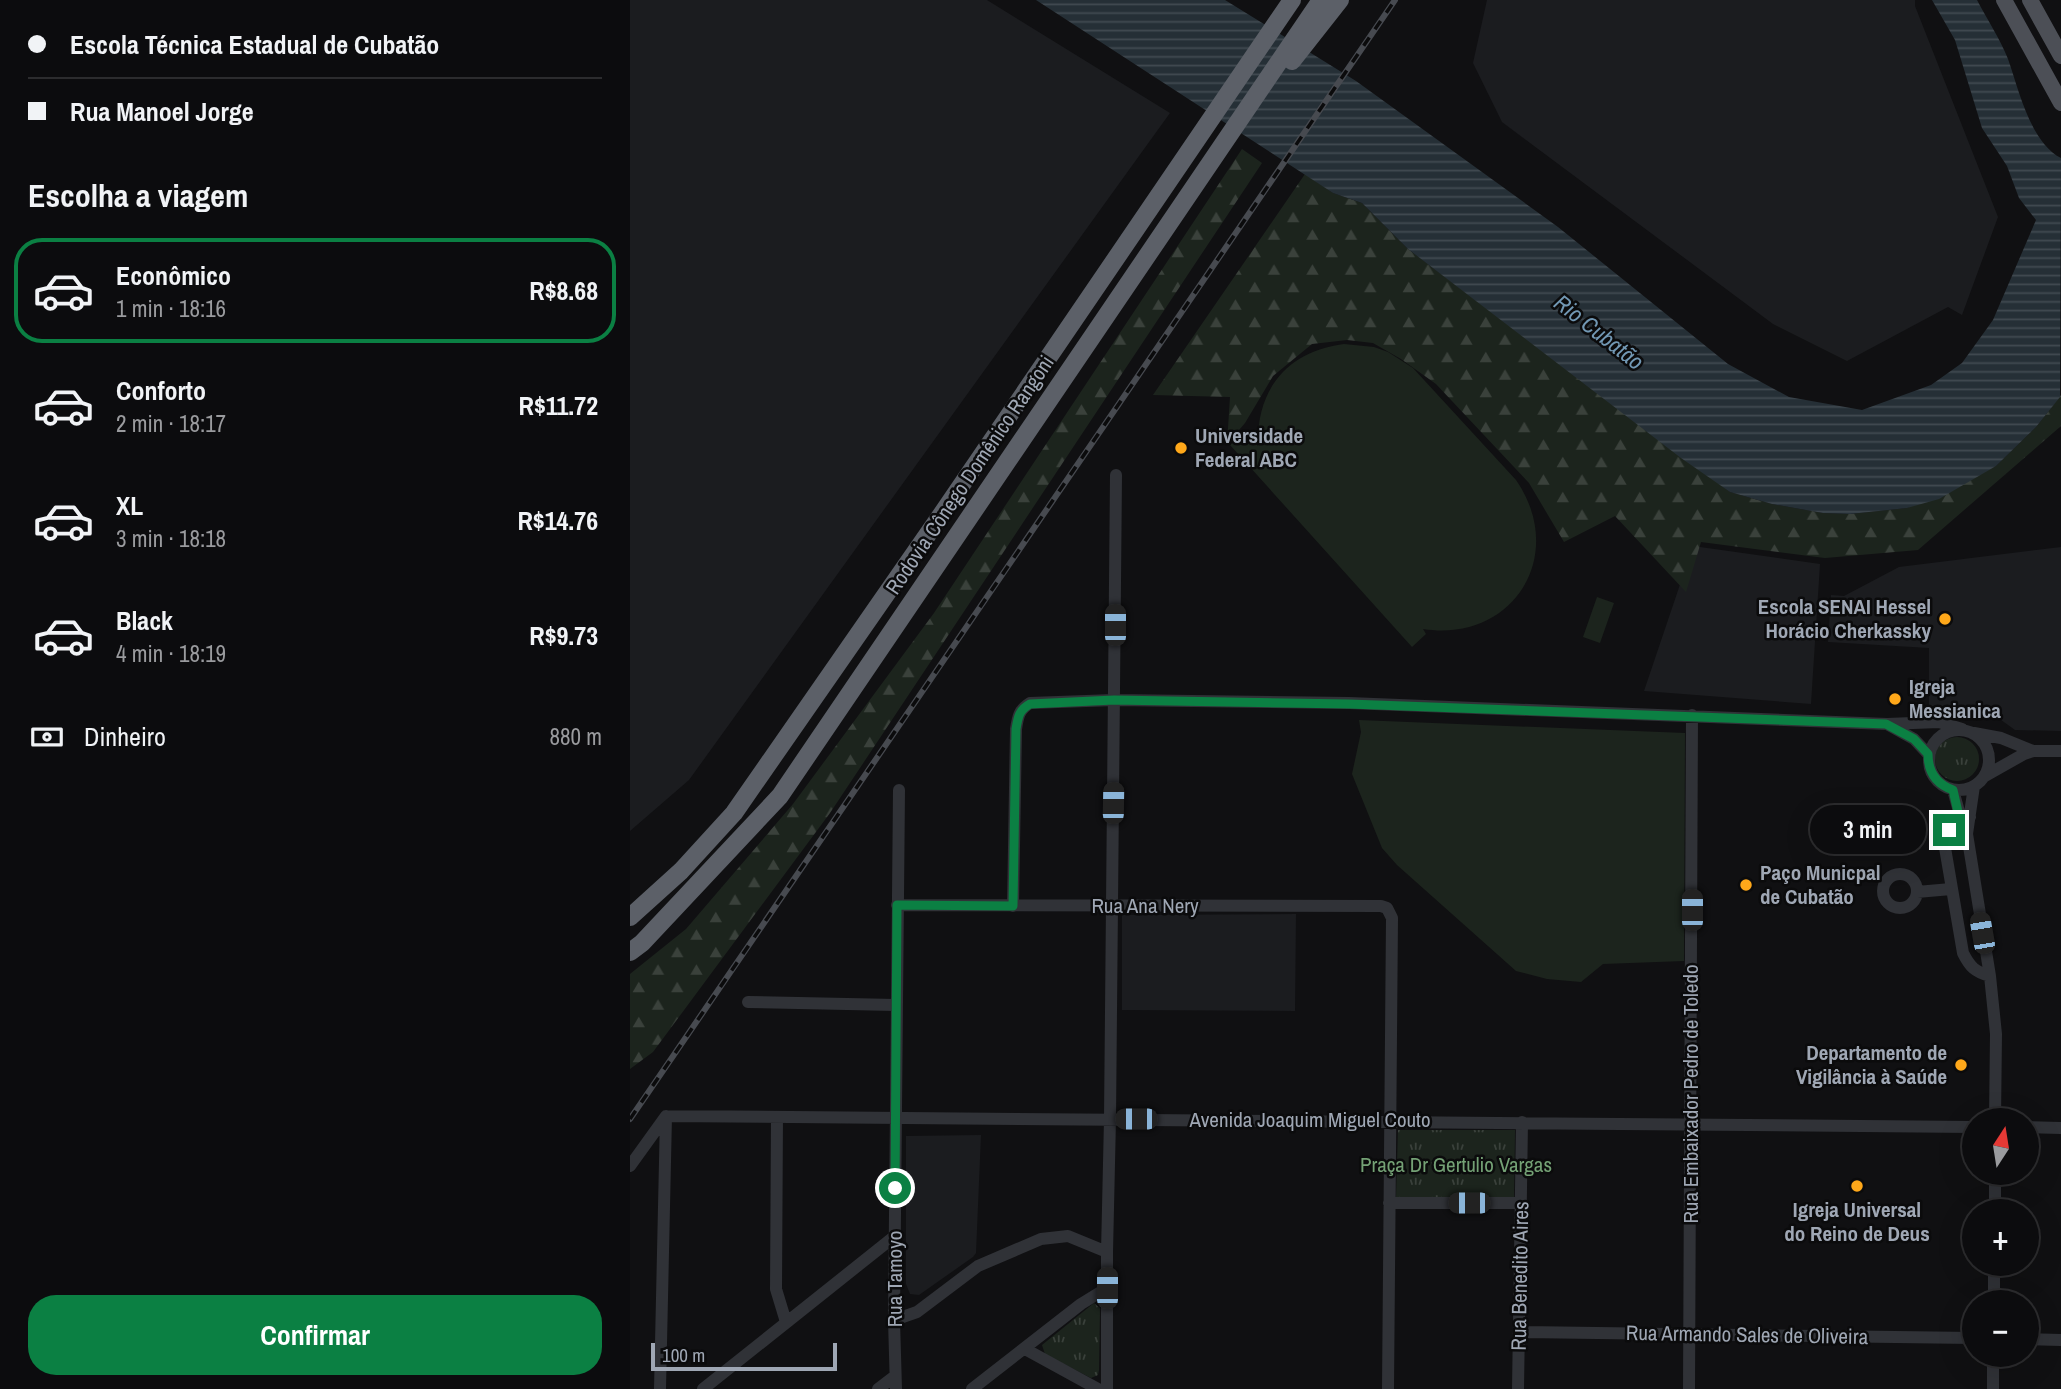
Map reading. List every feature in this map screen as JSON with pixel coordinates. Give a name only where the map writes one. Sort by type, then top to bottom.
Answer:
[{"type":"highway","points":[[1198,138],[1282,0]]},
{"type":"highway","name":"Rodovia Cônego Domênico Rangoni","points":[[630,917],[681,871],[734,813],[937,521],[1292,0]]},
{"type":"highway","name":"Rodovia Cônego Domênico Rangoni","points":[[630,953],[779,796],[1321,0]]},
{"type":"highway","points":[[1223,145],[1340,0]]},
{"type":"main road","points":[[2004,0],[2058,98]]},
{"type":"main road","points":[[2030,0],[2061,56]]},
{"type":"street","points":[[1107,1389],[1116,475]]},
{"type":"street","points":[[1013,906],[1018,716],[1022,708],[1030,704],[1114,700],[1349,704],[1886,724],[1939,722],[2001,738],[2033,751]]},
{"type":"street","name":"Rua Embaixador Pedro de Toledo","points":[[1689,1389],[1692,715]]},
{"type":"street","points":[[1886,724],[1914,739],[1928,754]]},
{"type":"street","points":[[1985,776],[1989,762],[1987,748],[1967,731],[1944,733],[1931,746],[1928,754],[1933,777],[1953,790],[1974,786],[1985,776],[2017,757],[2033,751],[2061,751]]},
{"type":"street","points":[[1974,786],[1965,819],[1949,830],[1944,842],[1963,953],[1969,966],[1990,976]]},
{"type":"street","name":"Rua Tamoyo","points":[[896,1382],[895,1117],[899,790]]},
{"type":"street","points":[[1953,790],[1965,819],[1990,976],[1996,1034],[1995,1108]]},
{"type":"street","points":[[1917,892],[1951,889]]},
{"type":"street","name":"Rua Ana Nery","points":[[897,905],[1381,906],[1391,913],[1391,1121]]},
{"type":"street","points":[[748,1002],[896,1005]]},
{"type":"street","points":[[630,1166],[666,1116]]},
{"type":"street","points":[[660,1389],[666,1116]]},
{"type":"street","name":"Avenida Joaquim Miguel Couto","points":[[666,1116],[1962,1127]]},
{"type":"street","points":[[777,1117],[776,1289],[786,1322]]},
{"type":"street","points":[[1388,1389],[1391,1121]]},
{"type":"street","name":"Rua Benedito Aires","points":[[1518,1389],[1521,1122]]},
{"type":"street","points":[[2039,1127],[2061,1128]]},
{"type":"street","points":[[1389,1203],[1522,1203]]},
{"type":"street","points":[[702,1389],[895,1236]]},
{"type":"street","points":[[894,1320],[917,1312],[978,1266],[1041,1239],[1068,1236],[1107,1252]]},
{"type":"street","points":[[972,1389],[1081,1304],[1107,1288]]},
{"type":"street","name":"Rua Armando Sales de Oliveira","points":[[1520,1332],[1962,1338]]},
{"type":"street","points":[[2039,1339],[2061,1340]]},
{"type":"street","points":[[1025,1349],[1098,1389]]},
{"type":"street","points":[[1993,1367],[1993,1389]]},
{"type":"street","points":[[878,1389],[896,1382]]},
{"type":"shaded area","points":[[630,0],[987,0],[1170,113],[689,780],[630,831]]},
{"type":"shaded area","points":[[1487,0],[1915,0],[1915,6],[1998,217],[1962,315],[1948,307],[1847,361],[1773,324],[1502,122],[1473,63]]},
{"type":"shaded area","points":[[1693,546],[1820,564],[1811,704],[1644,691]]},
{"type":"shaded area","name":"Escola SENAI Hessel Horácio Cherkassky","points":[[2061,547],[2061,731],[2015,730],[1990,712],[1958,708],[1929,709],[1929,648],[1828,642],[1831,595],[1844,596],[1899,567]]},
{"type":"shaded area","points":[[1296,914],[1295,1011],[1122,1010],[1122,915]]},
{"type":"shaded area","points":[[981,1135],[976,1253],[919,1295],[910,1294],[906,1284],[906,1136]]},
{"type":"green space","points":[[1242,149],[1262,163],[830,813],[653,1052],[630,1069],[630,974],[686,929],[793,804],[934,613]]},
{"type":"green space","points":[[1305,174],[1333,193],[1362,203],[1408,249],[1730,492],[1772,504],[1823,513],[1850,514],[1907,508],[1996,466],[2036,427],[2061,395],[2061,426],[1918,550],[1825,558],[1701,542],[1686,592],[1615,516],[1564,542],[1529,483],[1436,384],[1373,343],[1347,340],[1312,344],[1273,376],[1245,423],[1227,444],[1230,397],[1153,395]]},
{"type":"green space","points":[[1344,344],[1374,347],[1388,352],[1413,368],[1516,480],[1531,509],[1536,537],[1533,564],[1523,588],[1506,608],[1483,622],[1455,630],[1423,629],[1426,634],[1412,647],[1230,445],[1245,432],[1258,446],[1263,407],[1279,376],[1292,364],[1324,348]]},
{"type":"green space","points":[[1597,597],[1614,603],[1600,643],[1583,637]]},
{"type":"green space","points":[[1359,720],[1685,733],[1684,961],[1603,964],[1581,982],[1547,979],[1516,971],[1397,865],[1382,848],[1352,774],[1361,732]]},
{"type":"green space","points":[[1957,737],[1972,744],[1979,759],[1972,774],[1957,781],[1942,774],[1935,759],[1942,744]]},
{"type":"green space","name":"Praça Dr Gertulio Vargas","points":[[1398,1130],[1515,1130],[1514,1199],[1396,1199]]},
{"type":"green space","points":[[1094,1303],[1100,1308],[1099,1370],[1098,1375],[1091,1378],[1045,1354],[1042,1345]]},
{"type":"water","name":"Rio Cubatão","points":[[1036,0],[1225,0],[1356,81],[1558,227],[1728,364],[1789,397],[1862,410],[1931,385],[1962,363],[1993,320],[2036,220],[2019,198],[2007,166],[1982,128],[1955,40],[1932,0],[1977,0],[2005,52],[2021,100],[2034,128],[2050,150],[2061,158],[2060,397],[2036,427],[1996,466],[1939,499],[1907,508],[1850,514],[1823,513],[1772,504],[1730,492],[1681,458],[1408,249],[1362,203],[1333,193]]},
{"type":"railway","points":[[630,1119],[1395,0]]},
{"type":"place","name":"Universidade Federal ABC","points":[[1181,448]]},
{"type":"place","name":"Escola SENAI Hessel Horácio Cherkassky","points":[[1945,619]]},
{"type":"place","name":"Igreja Messianica","points":[[1895,699]]},
{"type":"place","name":"Paço Municpal de Cubatão","points":[[1746,885]]},
{"type":"place","name":"Departamento de Vigilância à Saúde","points":[[1961,1065]]},
{"type":"place","name":"Igreja Universal do Reino de Deus","points":[[1857,1186]]},
{"type":"route","points":[[895,1188],[897,905],[1013,906],[1016,729],[1022,708],[1030,704],[1114,700],[1349,704],[1886,724],[1914,739],[1928,754],[1929,768],[1936,780],[1953,790],[1960,821],[1949,830]]}]
